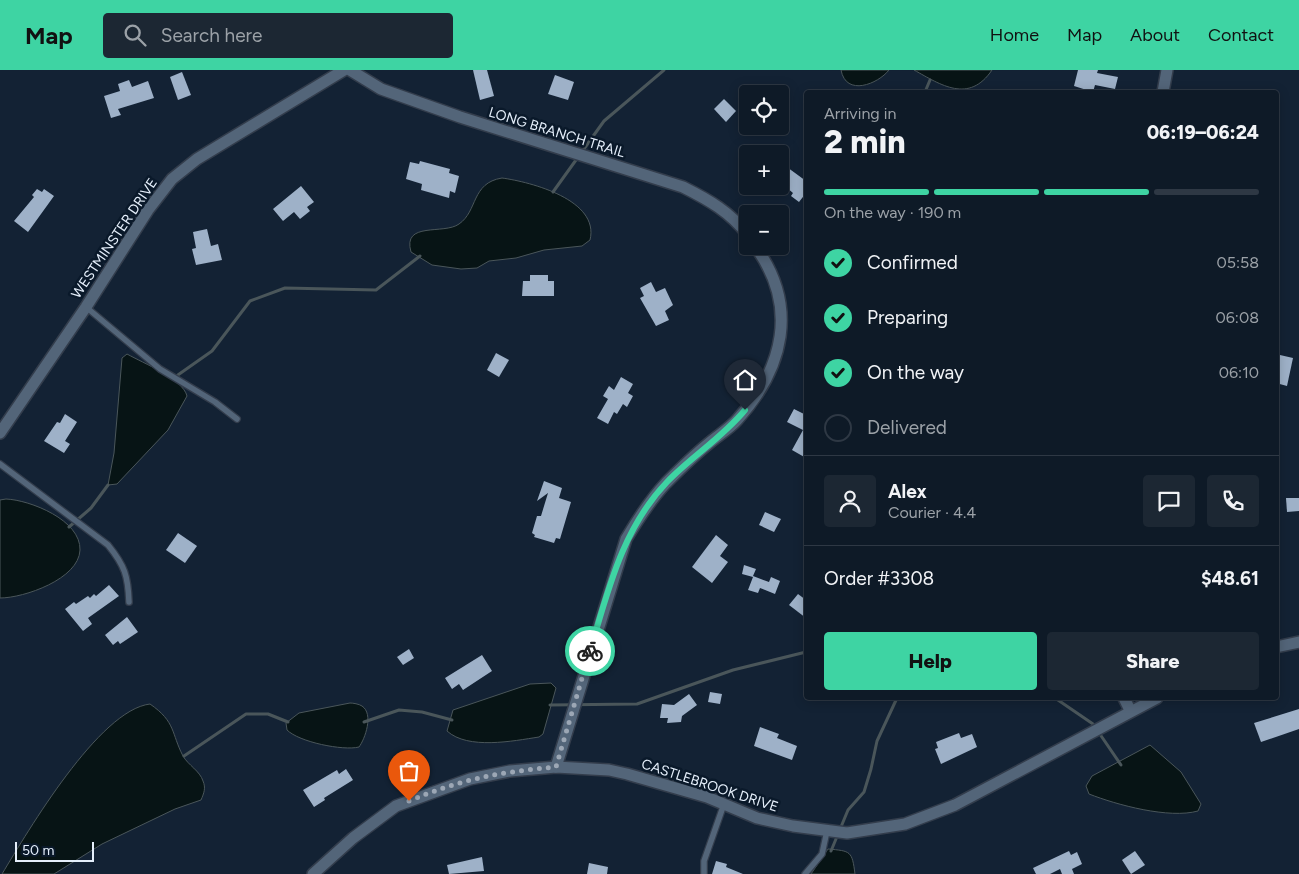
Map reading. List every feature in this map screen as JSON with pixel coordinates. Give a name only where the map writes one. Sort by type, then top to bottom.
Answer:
[{"type":"street","name":"WESTMINSTER DRIVE","points":[[0,433],[86,307],[148,210],[172,180],[197,158],[344,70]]},
{"type":"street","name":"LONG BRANCH TRAIL","points":[[350,70],[381,89],[460,117],[683,187],[713,201],[739,225]]},
{"type":"street","points":[[1162,90],[1167,70]]},
{"type":"street","points":[[556,767],[626,539],[644,510],[666,484],[696,454],[736,421],[770,373],[779,350],[782,318],[776,287],[760,255]]},
{"type":"street","points":[[1279,646],[1299,642]]},
{"type":"street","points":[[1125,700],[1130,710]]},
{"type":"street","name":"CASTLEBROOK DRIVE","points":[[313,874],[354,838],[396,806],[470,778],[510,771],[556,767],[609,770],[627,774],[724,804],[757,818],[828,831],[863,831],[905,824],[955,805],[1130,710],[1152,700]]},
{"type":"lane","points":[[86,307],[160,369],[214,402],[236,419]]},
{"type":"lane","points":[[0,464],[108,545],[120,559],[128,575],[129,602]]},
{"type":"lane","points":[[704,874],[704,861],[724,804]]},
{"type":"lane","points":[[805,874],[822,854],[828,831]]},
{"type":"shaded area","points":[[841,70],[889,70],[878,80],[855,86],[844,78]]},
{"type":"shaded area","points":[[914,70],[992,70],[983,80],[974,86],[964,89],[944,86]]},
{"type":"shaded area","points":[[502,178],[545,189],[561,195],[574,204],[585,214],[590,226],[590,240],[582,246],[544,250],[516,258],[489,261],[477,268],[461,269],[432,265],[411,252],[410,242],[413,236],[418,232],[444,229],[459,224],[469,212],[485,185]]},
{"type":"shaded area","points":[[127,354],[170,378],[184,390],[187,396],[168,430],[117,484],[108,485],[114,453],[122,358]]},
{"type":"shaded area","points":[[6,499],[28,503],[63,521],[78,539],[80,550],[77,560],[61,578],[49,585],[22,595],[0,598],[0,500]]},
{"type":"shaded area","points":[[551,683],[556,688],[543,734],[539,737],[491,743],[467,741],[447,731],[453,710],[530,684]]},
{"type":"shaded area","points":[[350,703],[362,706],[366,710],[368,720],[366,733],[359,747],[332,747],[311,742],[287,730],[286,723],[299,713]]},
{"type":"shaded area","points":[[150,704],[169,722],[183,756],[201,777],[204,784],[204,793],[201,800],[175,809],[102,844],[54,874],[2,874],[47,803],[88,749],[109,727],[130,711]]},
{"type":"shaded area","points":[[1150,745],[1181,772],[1201,804],[1198,811],[1173,813],[1143,810],[1089,794],[1086,786],[1092,776]]},
{"type":"shaded area","points":[[828,849],[849,854],[853,861],[855,874],[811,874]]},
{"type":"building","points":[[473,70],[487,70],[494,96],[480,100]]},
{"type":"building","points":[[1078,70],[1098,70],[1097,73],[1118,77],[1115,89],[1095,85],[1094,90],[1087,90],[1074,86]]},
{"type":"building","points":[[182,72],[191,95],[178,100],[170,77]]},
{"type":"building","points":[[555,75],[574,82],[568,100],[548,94]]},
{"type":"building","points":[[129,80],[132,87],[148,81],[154,98],[118,109],[121,115],[111,118],[104,96],[120,91],[118,84]]},
{"type":"building","points":[[724,99],[736,111],[726,122],[714,109]]},
{"type":"building","points":[[420,161],[450,169],[449,173],[459,176],[455,193],[450,191],[449,198],[421,190],[422,184],[406,179],[410,162],[419,164]]},
{"type":"building","points":[[789,169],[804,180],[804,196],[799,202],[791,196],[793,193],[789,190]]},
{"type":"building","points":[[301,186],[314,202],[307,207],[310,211],[300,219],[294,212],[283,221],[273,209]]},
{"type":"building","points":[[37,189],[42,192],[44,189],[54,196],[28,232],[14,221],[34,197],[32,195]]},
{"type":"building","points":[[207,229],[211,246],[218,244],[222,260],[196,265],[192,249],[196,248],[193,232]]},
{"type":"building","points":[[530,275],[548,275],[548,281],[554,281],[554,296],[522,296],[523,281],[530,281]]},
{"type":"building","points":[[651,282],[656,292],[665,288],[673,305],[665,311],[669,320],[656,326],[640,298],[644,296],[640,288]]},
{"type":"building","points":[[496,353],[509,360],[499,377],[487,370]]},
{"type":"building","points":[[1280,355],[1293,358],[1287,386],[1279,384]]},
{"type":"building","points":[[621,377],[633,384],[628,393],[633,396],[627,407],[623,404],[617,414],[614,412],[608,424],[597,418],[608,399],[603,396],[609,386],[614,390]]},
{"type":"building","points":[[794,409],[804,414],[804,457],[792,450],[803,430],[787,422]]},
{"type":"building","points":[[65,414],[77,422],[65,441],[70,444],[64,453],[44,441],[57,422],[60,423]]},
{"type":"building","points":[[544,481],[562,488],[559,498],[571,502],[560,539],[556,538],[554,543],[534,537],[535,535],[532,533],[537,516],[541,516],[548,493],[537,501]]},
{"type":"building","points":[[1286,498],[1299,498],[1299,511],[1287,512]]},
{"type":"building","points":[[765,512],[781,519],[774,532],[759,525]]},
{"type":"building","points":[[178,533],[197,546],[185,563],[166,550]]},
{"type":"building","points":[[716,535],[728,545],[720,556],[728,562],[712,583],[692,567]]},
{"type":"building","points":[[744,565],[756,569],[753,576],[769,582],[771,577],[780,581],[775,594],[760,588],[758,593],[748,590],[753,577],[742,574]]},
{"type":"building","points":[[109,585],[119,596],[88,618],[92,624],[83,631],[65,609],[74,602],[76,604],[88,596],[90,598],[94,594],[96,596]]},
{"type":"building","points":[[798,594],[804,598],[804,616],[789,605]]},
{"type":"building","points":[[127,617],[138,632],[120,644],[118,641],[113,645],[105,635]]},
{"type":"building","points":[[409,649],[414,658],[403,665],[397,657]]},
{"type":"building","points":[[482,655],[492,671],[463,690],[459,684],[452,689],[445,678]]},
{"type":"building","points":[[710,692],[722,694],[720,704],[708,702]]},
{"type":"building","points":[[689,694],[697,705],[682,716],[681,722],[667,723],[668,718],[660,718],[662,704],[674,705]]},
{"type":"building","points":[[1299,709],[1299,729],[1261,742],[1254,723]]},
{"type":"building","points":[[760,727],[779,734],[777,738],[797,746],[792,760],[754,746]]},
{"type":"building","points":[[959,733],[961,738],[972,734],[977,747],[941,764],[935,749],[938,748],[936,742]]},
{"type":"building","points":[[346,769],[353,780],[324,798],[325,800],[314,807],[303,790],[337,770],[339,774]]},
{"type":"building","points":[[1069,851],[1071,855],[1077,852],[1082,864],[1072,869],[1074,874],[1062,874],[1060,869],[1050,874],[1036,874],[1033,868]]},
{"type":"building","points":[[1135,851],[1145,865],[1131,874],[1122,860]]},
{"type":"building","points":[[482,857],[484,871],[449,874],[447,865]]},
{"type":"building","points":[[716,861],[727,864],[726,867],[743,874],[712,874]]},
{"type":"building","points":[[589,863],[608,867],[607,874],[587,874]]},
{"type":"waterway","points":[[553,192],[604,121],[664,70]]},
{"type":"waterway","points":[[926,90],[930,80]]},
{"type":"waterway","points":[[175,377],[212,351],[250,301],[285,288],[376,290],[420,256]]},
{"type":"waterway","points":[[69,527],[91,508],[108,485]]},
{"type":"waterway","points":[[550,705],[637,704],[733,670],[804,652]]},
{"type":"waterway","points":[[831,851],[848,810],[864,792],[877,741],[896,700]]},
{"type":"waterway","points":[[1058,700],[1093,724],[1121,765]]},
{"type":"waterway","points":[[364,722],[399,710],[422,712],[452,720]]},
{"type":"waterway","points":[[184,756],[246,714],[268,714],[288,722]]},
{"type":"way so far","points":[[409,801],[470,778],[510,771],[556,767],[590,651]]},
{"type":"route","points":[[590,651],[626,539],[644,510],[666,484],[696,454],[736,421],[745,410]]}]
